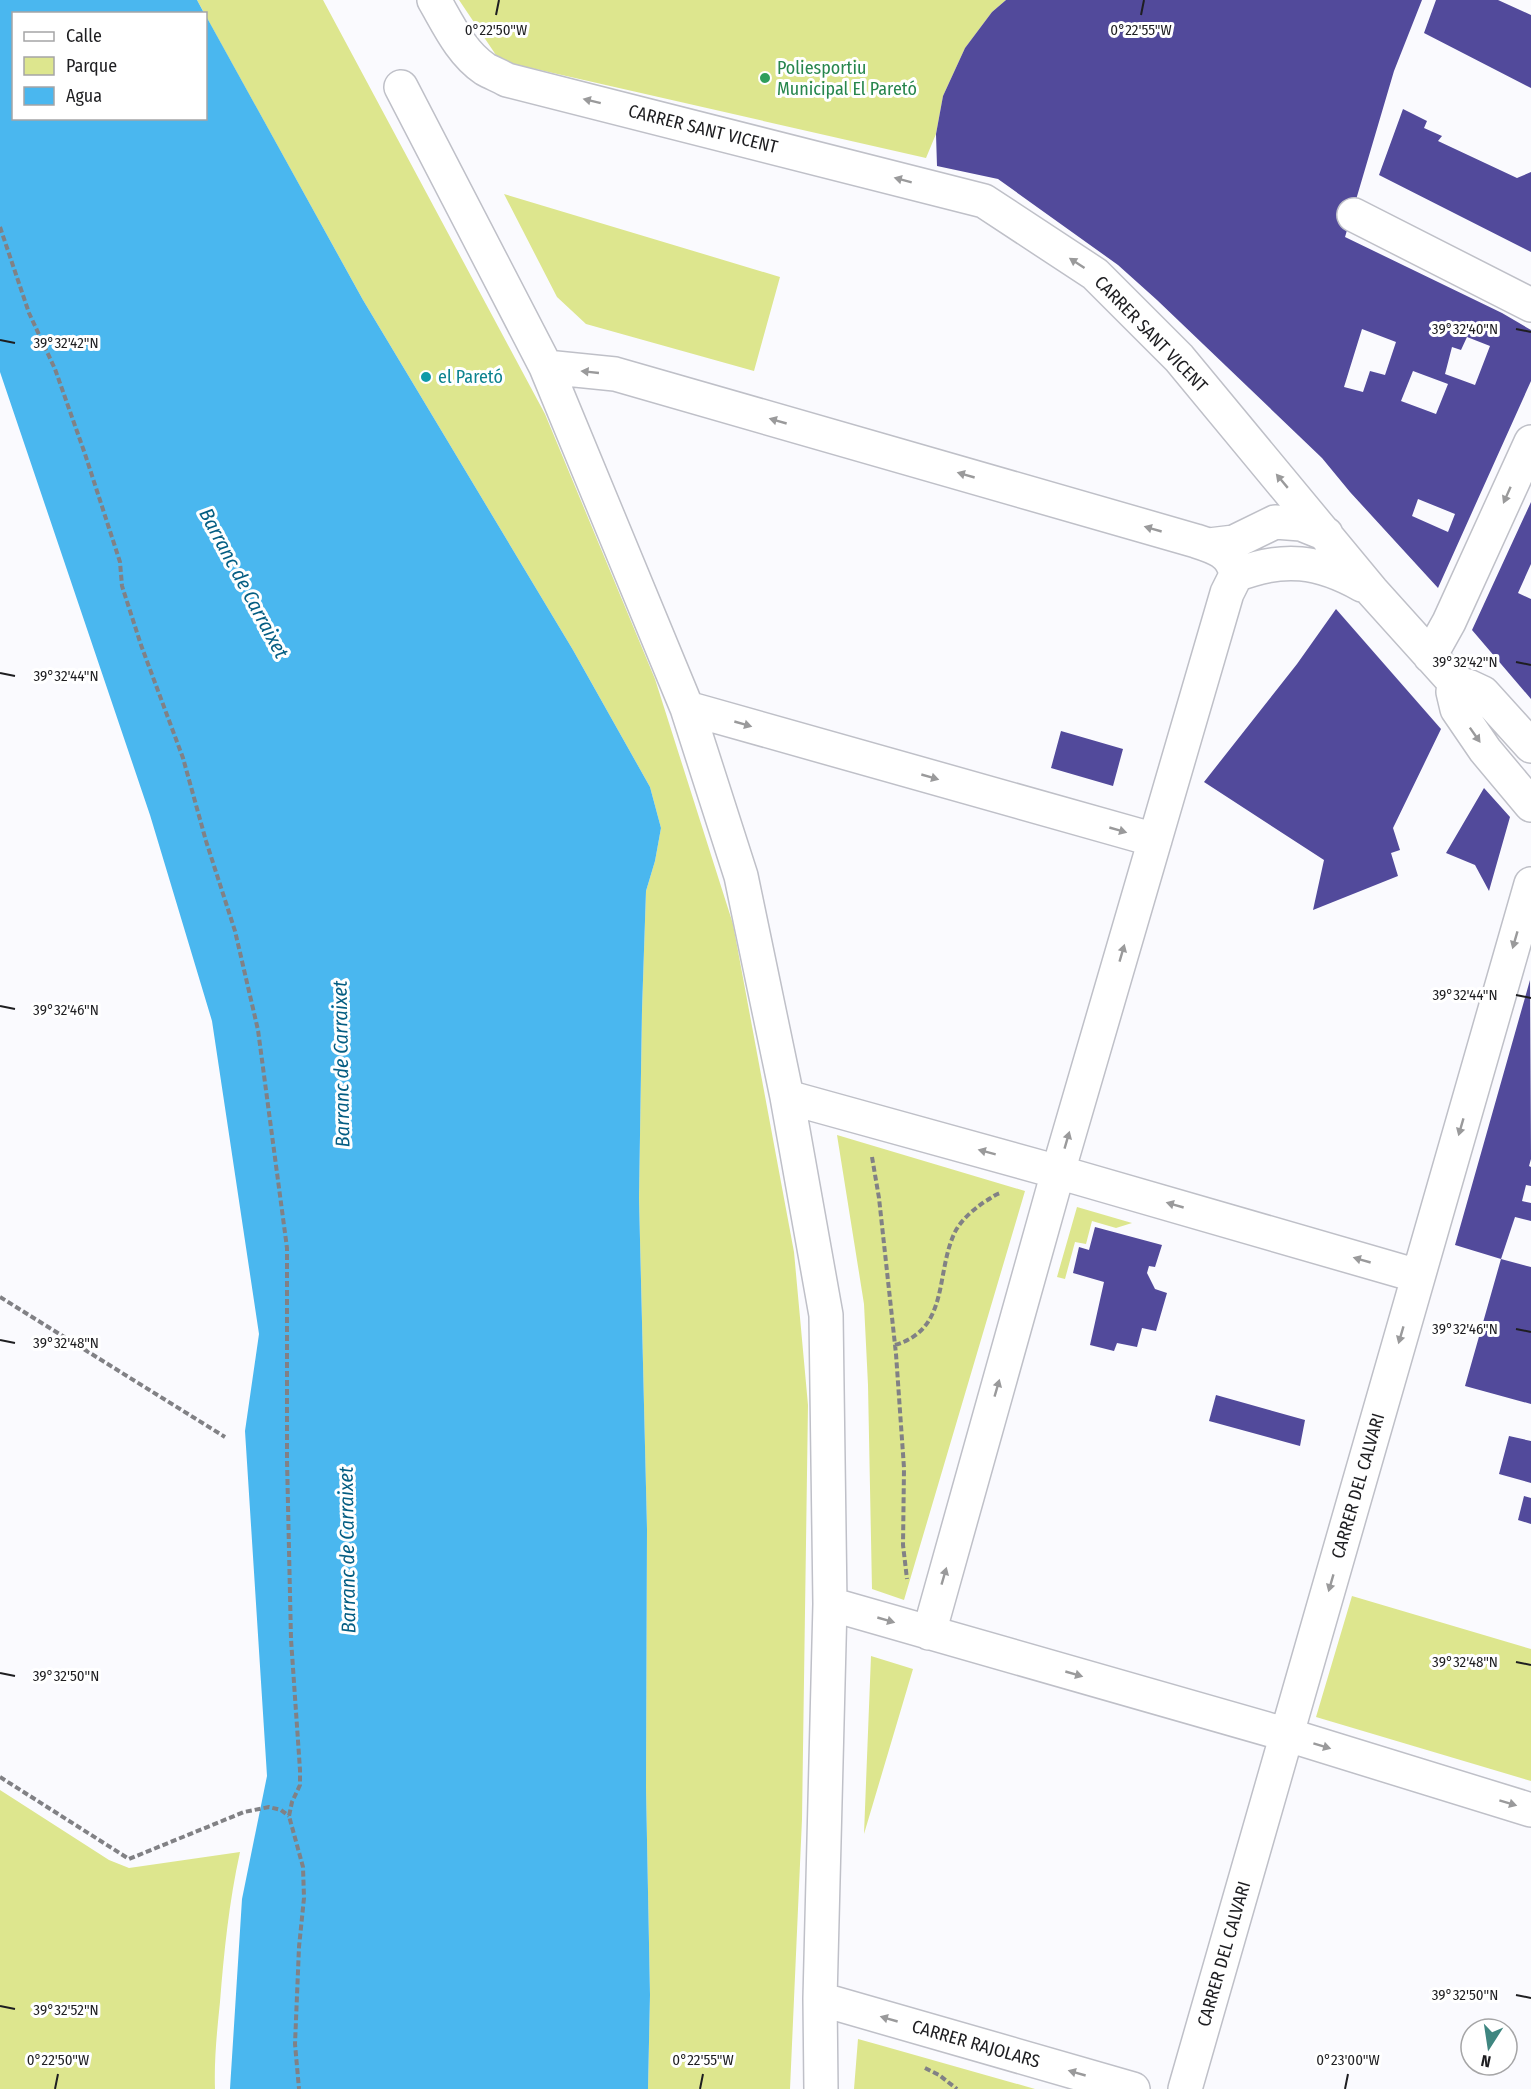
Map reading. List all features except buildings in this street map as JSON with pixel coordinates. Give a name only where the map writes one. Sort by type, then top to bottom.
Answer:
[{"type":"street","name":"CARRER SANT VICENT","points":[[434,0],[459,43],[484,68],[507,80],[984,201],[1095,274],[1179,358],[1372,591],[1454,682],[1483,693],[1531,746]]},
{"type":"street","points":[[401,87],[546,367],[687,708],[741,876],[787,1097],[826,1315],[830,1604],[820,1999],[820,2089]]},
{"type":"street","points":[[1354,215],[1531,305]]},
{"type":"street","points":[[546,367],[615,374],[1209,545],[1226,553],[1235,566],[1236,575],[1227,593],[1058,1172],[929,1633]]},
{"type":"street","points":[[1430,656],[1449,622],[1531,442]]},
{"type":"street","points":[[1209,545],[1234,542],[1275,522],[1301,524],[1326,534]]},
{"type":"street","points":[[1236,575],[1272,564],[1314,564],[1340,573],[1372,591]]},
{"type":"street","points":[[1454,682],[1453,692],[1457,709],[1485,750],[1531,805]]},
{"type":"street","points":[[687,708],[1155,840]]},
{"type":"street","name":"CARRER DEL CALVARI","points":[[1185,2089],[1531,884]]},
{"type":"street","points":[[787,1097],[1058,1172],[1418,1276]]},
{"type":"street","points":[[830,1604],[1288,1735],[1531,1810]]},
{"type":"street","name":"CARRER RAJOLARS","points":[[820,1999],[1133,2089]]},
{"type":"path","points":[[0,228],[29,313],[55,369],[120,562],[122,586],[141,645],[183,758],[206,841],[235,931],[258,1030],[287,1248],[287,1460],[291,1639],[300,1770],[300,1785],[292,1802],[289,1816],[303,1867],[304,1888],[295,2044],[299,2089]]},
{"type":"path","points":[[871,1150],[879,1198],[895,1345],[904,1468],[903,1545],[908,1590]]},
{"type":"path","points":[[895,1345],[910,1341],[934,1312],[955,1231],[975,1208],[1006,1191]]},
{"type":"path","points":[[0,1297],[225,1437]]},
{"type":"path","points":[[0,1777],[129,1859],[244,1812],[270,1807],[289,1816]]},
{"type":"green space","points":[[197,0],[323,0],[545,414],[655,679],[733,924],[794,1252],[808,1405],[802,1819],[790,2089],[648,2089],[650,1995],[646,1788],[647,1529],[639,1198],[646,891],[655,861],[661,828],[650,787],[573,650],[363,300],[207,18],[207,12],[204,12]]},
{"type":"green space","name":"Poliesportiu Municipal El Paretó","points":[[459,0],[1006,0],[992,12],[965,48],[943,96],[936,134],[926,158],[500,61]]},
{"type":"green space","points":[[504,194],[780,277],[754,371],[586,324],[557,297]]},
{"type":"green space","points":[[837,1135],[1025,1191],[904,1600],[872,1589],[864,1304]]},
{"type":"green space","points":[[1077,1207],[1132,1223],[1116,1228],[1092,1221],[1086,1244],[1075,1242],[1065,1279],[1057,1277]]},
{"type":"green space","points":[[1352,1596],[1531,1649],[1531,1781],[1316,1717]]},
{"type":"green space","points":[[871,1656],[913,1669],[864,1834]]},
{"type":"green space","points":[[0,1790],[109,1860],[129,1868],[240,1852],[225,1946],[216,2046],[215,2089],[0,2089]]},
{"type":"green space","points":[[858,2039],[876,2044],[1035,2089],[854,2089]]},
{"type":"water","name":"Barranc de Carraixet","points":[[0,0],[197,0],[203,12],[12,12],[12,120],[207,120],[207,18],[363,300],[573,650],[650,787],[661,828],[655,861],[646,891],[639,1198],[647,1529],[646,1788],[650,1995],[648,2089],[230,2089],[242,1899],[267,1776],[245,1431],[259,1334],[212,1021],[150,815],[0,372]]},
{"type":"place","name":"Poliesportiu Municipal El Paretó","points":[[765,78]]},
{"type":"place","name":"el Paretó","points":[[426,377]]}]
